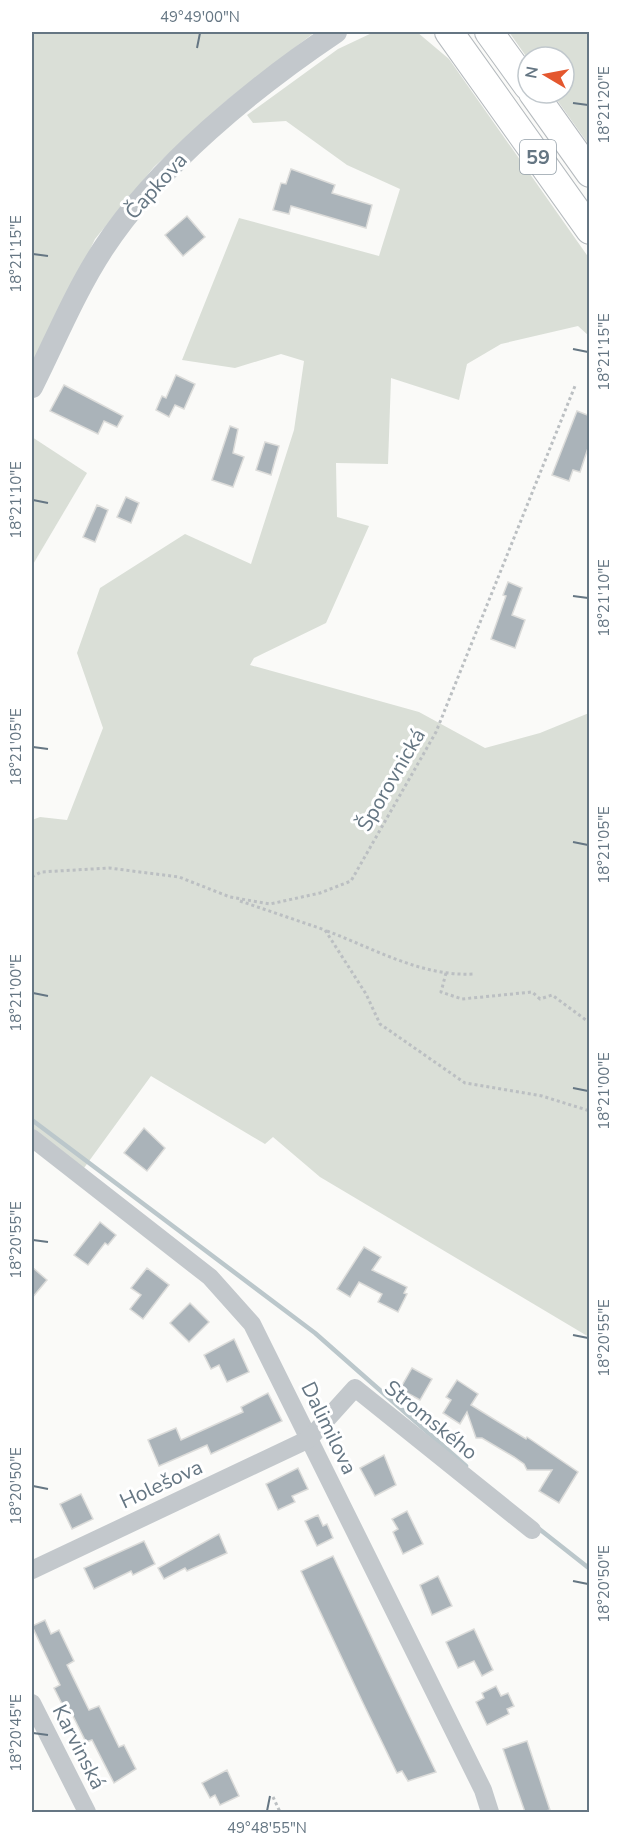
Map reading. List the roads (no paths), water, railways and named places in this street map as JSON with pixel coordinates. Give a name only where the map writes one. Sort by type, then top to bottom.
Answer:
[{"type":"main road","name":"59","points":[[449,32],[590,230]]},
{"type":"main road","points":[[489,32],[516,69]]},
{"type":"main road","name":"59","points":[[542,105],[590,173]]},
{"type":"street","name":"Čapkova","points":[[32,387],[103,249],[135,206],[212,126],[336,32]]},
{"type":"street","name":"Dalimilova","points":[[32,1138],[210,1277],[252,1324],[483,1790],[490,1812]]},
{"type":"street","name":"Stromského","points":[[309,1438],[355,1388],[532,1530]]},
{"type":"street","name":"Holešova","points":[[32,1570],[309,1438]]},
{"type":"street","name":"Karvinská","points":[[32,1702],[87,1812]]},
{"type":"waterway","points":[[32,1120],[315,1333],[466,1466]]},
{"type":"waterway","points":[[538,1528],[590,1569]]}]
